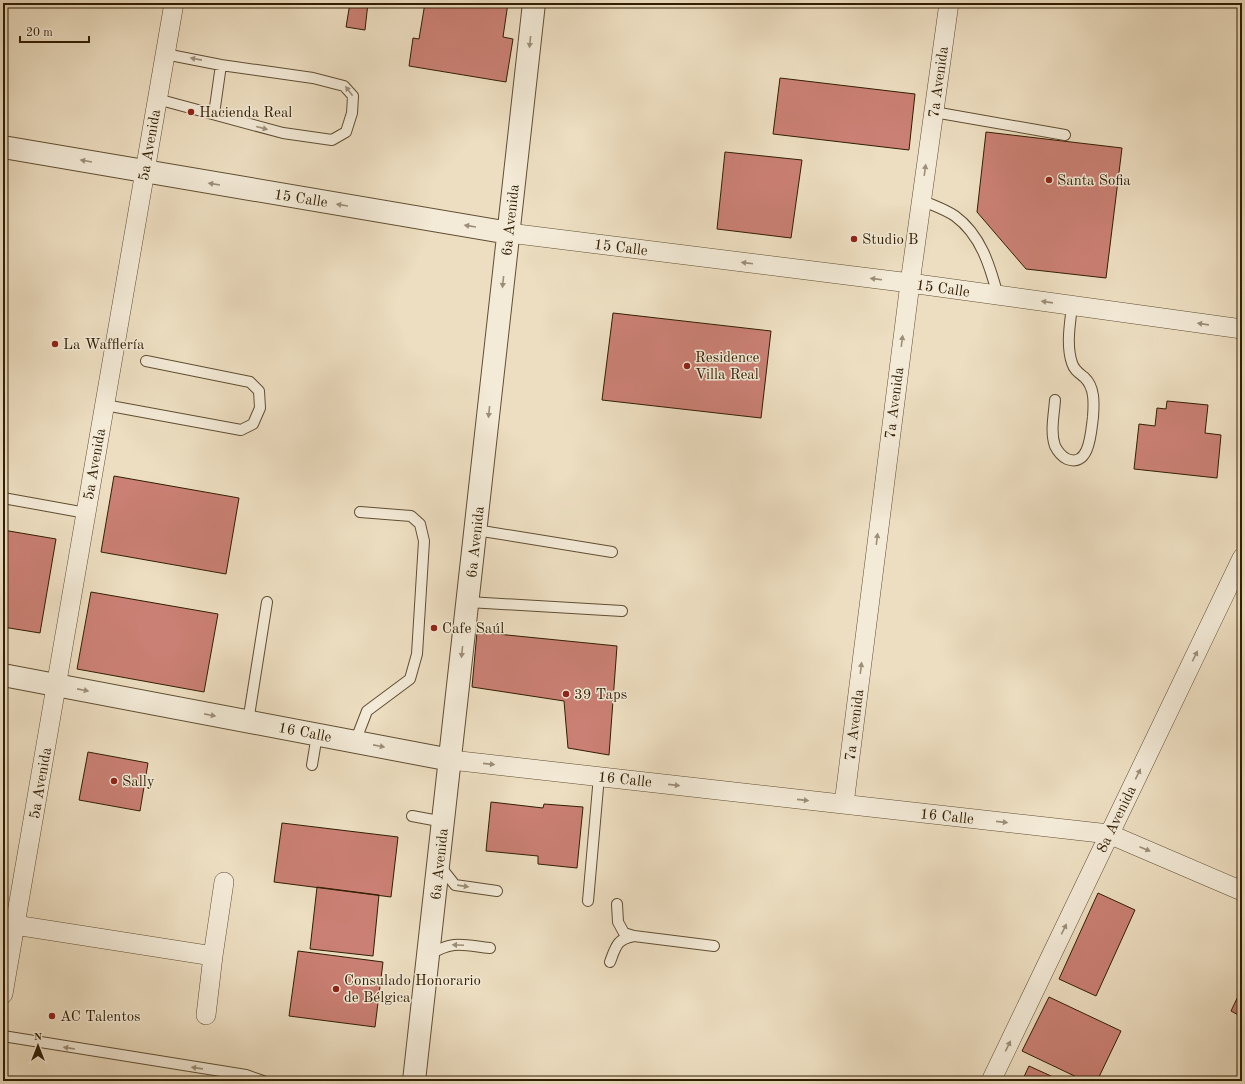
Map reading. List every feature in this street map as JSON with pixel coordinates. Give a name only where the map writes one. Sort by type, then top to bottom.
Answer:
[{"type":"street","name":"5a Avenida","points":[[3,994],[174,3]]},
{"type":"street","name":"6a Avenida","points":[[414,1081],[451,760],[534,3]]},
{"type":"street","name":"7a Avenida","points":[[844,804],[910,283],[949,3]]},
{"type":"street","name":"15 Calle","points":[[3,146],[145,172],[509,233],[910,283],[1242,329]]},
{"type":"street","name":"8a Avenida","points":[[991,1081],[1242,558]]},
{"type":"street","name":"16 Calle","points":[[3,675],[451,760],[1109,834],[1242,891]]},
{"type":"street","points":[[206,1015],[224,882]]},
{"type":"street","points":[[15,925],[213,956]]},
{"type":"lane","points":[[157,99],[283,133],[332,140],[346,132],[352,113],[353,96],[344,86],[313,78],[221,65],[166,54]]},
{"type":"lane","points":[[214,114],[221,65]]},
{"type":"lane","points":[[934,112],[1065,135]]},
{"type":"lane","points":[[921,200],[954,216],[969,232],[985,253],[998,296]]},
{"type":"lane","points":[[1055,400],[1053,437],[1056,447],[1062,456],[1071,460],[1080,459],[1087,452],[1094,400],[1091,389],[1085,378],[1075,370],[1072,363],[1069,349],[1072,306]]},
{"type":"lane","points":[[105,404],[242,430],[253,424],[260,408],[259,391],[250,382],[146,361]]},
{"type":"lane","points":[[3,498],[86,513]]},
{"type":"lane","points":[[355,742],[367,711],[410,679],[417,654],[424,541],[420,524],[411,516],[360,512]]},
{"type":"lane","points":[[476,530],[612,552]]},
{"type":"lane","points":[[248,722],[267,602]]},
{"type":"lane","points":[[468,602],[622,611]]},
{"type":"lane","points":[[312,765],[318,735]]},
{"type":"lane","points":[[588,901],[599,776]]},
{"type":"lane","points":[[412,816],[444,822]]},
{"type":"lane","points":[[439,865],[455,885],[497,891]]},
{"type":"lane","points":[[617,904],[618,922],[624,933],[634,936],[714,946]]},
{"type":"lane","points":[[610,962],[616,947],[624,938],[634,936]]},
{"type":"lane","points":[[429,955],[442,947],[455,944],[490,948]]},
{"type":"lane","points":[[3,1036],[246,1075],[263,1081]]},
{"type":"building","points":[[350,3],[368,3],[365,30],[346,27]]},
{"type":"building","points":[[425,3],[508,3],[503,37],[513,39],[506,82],[409,66],[413,38],[419,39]]},
{"type":"building","points":[[780,78],[915,94],[909,150],[773,134]]},
{"type":"building","name":"Santa Sofia","points":[[986,132],[1122,148],[1106,278],[1026,269],[977,212]]},
{"type":"building","points":[[725,152],[802,160],[791,238],[717,229]]},
{"type":"building","name":"Residence Villa Real","points":[[613,313],[771,331],[761,418],[602,400]]},
{"type":"building","points":[[1167,401],[1208,405],[1205,433],[1221,435],[1217,478],[1134,469],[1139,424],[1155,426],[1157,408],[1166,409]]},
{"type":"building","points":[[114,476],[239,498],[226,574],[101,552]]},
{"type":"building","points":[[3,530],[56,539],[40,633],[3,627]]},
{"type":"building","points":[[91,592],[218,614],[204,692],[77,669]]},
{"type":"building","name":"39 Taps","points":[[477,632],[617,646],[609,755],[568,748],[564,701],[472,687]]},
{"type":"building","name":"Sally","points":[[88,752],[148,763],[140,811],[79,800]]},
{"type":"building","points":[[491,802],[543,808],[544,804],[583,807],[577,868],[538,864],[538,856],[486,851]]},
{"type":"building","points":[[282,823],[398,837],[391,897],[274,882]]},
{"type":"building","points":[[317,887],[379,895],[373,956],[310,949]]},
{"type":"building","points":[[1098,893],[1135,910],[1096,996],[1059,979]]},
{"type":"building","name":"Consulado Honorario de Bélgica","points":[[298,951],[383,962],[375,1027],[289,1016]]},
{"type":"building","points":[[1242,988],[1242,1017],[1231,1011]]},
{"type":"building","points":[[1049,997],[1121,1031],[1097,1081],[1085,1081],[1022,1051]]},
{"type":"building","points":[[1029,1066],[1062,1081],[1022,1081]]},
{"type":"place","name":"Hacienda Real","points":[[191,112]]},
{"type":"place","name":"Santa Sofia","points":[[1049,180]]},
{"type":"place","name":"Studio B","points":[[854,239]]},
{"type":"place","name":"La Wafflería","points":[[55,344]]},
{"type":"place","name":"Residence Villa Real","points":[[687,366]]},
{"type":"place","name":"Cafe Saúl","points":[[434,628]]},
{"type":"place","name":"39 Taps","points":[[566,694]]},
{"type":"place","name":"Sally","points":[[114,781]]},
{"type":"place","name":"Consulado Honorario de Bélgica","points":[[336,989]]},
{"type":"place","name":"AC Talentos","points":[[52,1016]]}]
